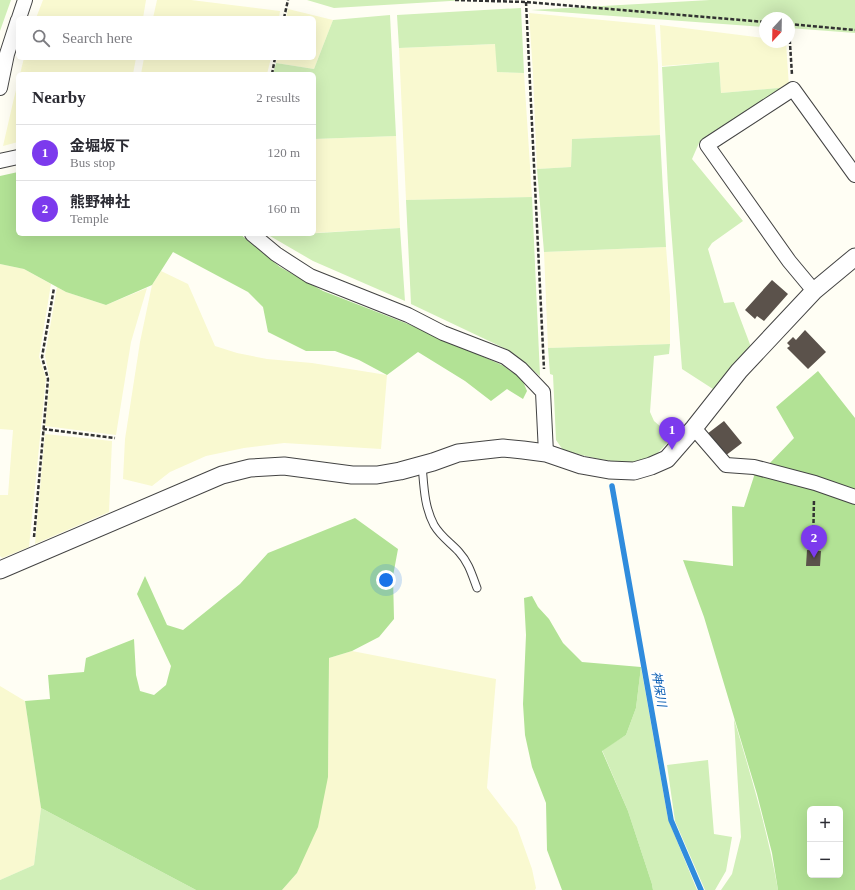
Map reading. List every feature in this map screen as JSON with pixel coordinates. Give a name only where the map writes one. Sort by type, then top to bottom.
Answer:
[{"type":"street","points":[[19,16],[25,0]]},
{"type":"street","points":[[0,88],[7,54],[16,25]]},
{"type":"street","points":[[814,291],[789,261],[707,145],[793,89],[855,175]]},
{"type":"street","points":[[0,161],[16,157]]},
{"type":"street","points":[[254,236],[276,254],[310,276],[408,315],[443,333],[505,356],[521,369],[543,392]]},
{"type":"street","points":[[0,570],[222,475],[250,468],[284,466],[352,475],[377,475],[400,471],[458,453],[503,448],[546,453],[581,465],[609,470],[634,471],[651,466],[667,459],[694,428],[739,371],[814,291],[855,257]]},
{"type":"street","points":[[544,376],[543,392],[546,453]]},
{"type":"street","points":[[694,428],[726,465],[754,467],[815,483],[855,497]]},
{"type":"lane","points":[[422,465],[426,505],[435,526],[445,540],[460,553],[468,564],[477,588]]},
{"type":"path","points":[[284,16],[288,0]]},
{"type":"path","points":[[455,0],[526,2],[759,21]]},
{"type":"path","points":[[526,2],[544,376]]},
{"type":"path","points":[[795,25],[855,30]]},
{"type":"path","points":[[790,48],[793,89]]},
{"type":"path","points":[[272,72],[275,60]]},
{"type":"path","points":[[32,556],[48,379],[42,356],[54,288]]},
{"type":"path","points":[[43,429],[115,438]]},
{"type":"path","points":[[813,547],[815,483]]},
{"type":"green space","points":[[0,0],[11,0],[0,31]]},
{"type":"green space","points":[[43,0],[146,0],[143,16],[37,16]]},
{"type":"green space","points":[[157,0],[191,0],[280,11],[279,16],[153,16]]},
{"type":"green space","points":[[307,0],[467,0],[334,8]]},
{"type":"green space","points":[[710,0],[855,0],[855,33],[795,28],[795,12],[759,12],[759,27],[531,10]]},
{"type":"green space","points":[[521,8],[524,73],[497,72],[495,44],[399,48],[397,15]]},
{"type":"green space","points":[[288,9],[333,20],[314,69],[276,63],[277,60],[316,60],[316,16],[286,16]]},
{"type":"green space","points":[[529,13],[655,25],[660,135],[572,139],[571,167],[537,169]]},
{"type":"green space","points":[[390,15],[396,136],[316,139],[316,72],[274,72],[276,63],[314,69],[333,20]]},
{"type":"green space","points":[[660,25],[759,37],[759,48],[786,48],[789,87],[721,93],[719,62],[662,66]]},
{"type":"green space","points":[[496,44],[497,72],[524,73],[532,197],[406,200],[399,48]]},
{"type":"green space","points":[[24,60],[136,60],[133,72],[20,72]]},
{"type":"green space","points":[[144,60],[270,60],[268,72],[141,72]]},
{"type":"green space","points":[[719,62],[721,93],[789,87],[760,102],[710,134],[699,143],[692,159],[743,221],[712,243],[708,249],[724,303],[734,302],[751,347],[713,389],[682,369],[668,188],[662,67]]},
{"type":"green space","points":[[16,90],[16,143],[3,146]]},
{"type":"green space","points":[[660,135],[666,247],[544,252],[537,169],[571,167],[572,139]]},
{"type":"green space","points":[[396,136],[400,228],[316,233],[316,139]]},
{"type":"green space","points":[[16,172],[16,236],[242,236],[280,267],[323,291],[408,324],[502,365],[522,379],[527,391],[523,399],[507,389],[491,401],[465,381],[418,352],[387,375],[359,360],[335,351],[306,351],[268,332],[263,307],[248,292],[173,252],[152,285],[106,305],[66,292],[24,269],[0,264],[0,176]]},
{"type":"green space","points":[[532,197],[540,376],[506,349],[411,304],[406,200]]},
{"type":"green space","points":[[400,228],[405,301],[313,261],[270,236],[316,236],[316,233]]},
{"type":"green space","points":[[666,247],[670,296],[670,344],[548,348],[544,252]]},
{"type":"green space","points":[[0,264],[24,269],[51,284],[39,357],[46,378],[29,547],[2,558],[0,556],[0,495],[8,495],[13,430],[0,429]]},
{"type":"green space","points":[[161,271],[188,284],[215,346],[237,353],[267,359],[312,363],[387,375],[381,449],[284,443],[244,448],[206,456],[170,472],[152,486],[123,479],[125,439],[140,342],[152,285]]},
{"type":"green space","points":[[57,287],[66,292],[106,305],[147,288],[131,342],[116,435],[45,426],[50,379],[45,356]]},
{"type":"green space","points":[[670,344],[669,354],[654,356],[650,412],[654,421],[673,437],[658,453],[645,461],[622,462],[609,461],[563,450],[556,440],[553,375],[550,374],[548,348]]},
{"type":"green space","points":[[818,371],[855,418],[855,493],[768,465],[794,438],[776,407]]},
{"type":"green space","points":[[45,434],[112,441],[109,512],[35,544]]},
{"type":"green space","points":[[756,470],[855,503],[855,890],[778,890],[772,853],[757,794],[704,617],[683,560],[733,566],[732,506],[744,507]]},
{"type":"green space","points":[[355,518],[398,549],[393,576],[394,619],[379,637],[352,651],[329,658],[328,777],[318,827],[297,873],[282,890],[196,890],[41,808],[25,701],[50,699],[48,675],[84,672],[86,658],[134,639],[136,675],[140,691],[154,695],[166,685],[171,666],[137,594],[145,576],[167,625],[183,630],[240,584],[268,553]]},
{"type":"green space","points":[[532,596],[538,607],[549,619],[563,643],[582,662],[641,667],[636,708],[626,735],[602,751],[628,811],[653,890],[562,890],[547,850],[546,803],[532,767],[525,735],[523,704],[526,635],[524,598]]},
{"type":"green space","points":[[352,651],[496,679],[487,788],[517,827],[532,869],[536,888],[535,890],[282,890],[297,873],[328,777],[329,658]]},
{"type":"green space","points":[[641,667],[668,819],[697,890],[653,890],[628,811],[602,750],[626,735],[636,708]]},
{"type":"green space","points":[[0,686],[25,701],[41,808],[34,865],[0,880]]},
{"type":"green space","points":[[734,719],[764,825],[778,890],[721,890],[732,874],[741,837]]},
{"type":"green space","points":[[708,760],[714,834],[732,837],[726,871],[715,890],[705,890],[675,821],[667,765]]},
{"type":"green space","points":[[41,808],[196,890],[0,890],[0,880],[34,865]]},
{"type":"building","points":[[772,280],[788,294],[764,321],[757,316],[755,319],[745,310]]},
{"type":"building","points":[[805,330],[826,352],[808,369],[787,348],[790,346],[787,343],[793,337],[796,340]]},
{"type":"building","points":[[724,421],[742,443],[725,456],[707,434]]},
{"type":"building","points":[[807,550],[821,551],[820,566],[806,566]]},
{"type":"waterway","name":"神保川","points":[[612,486],[671,820],[701,890]]},
{"type":"place","name":"金堀坂下","points":[[672,450]]},
{"type":"place","name":"熊野神社","points":[[814,558]]}]
